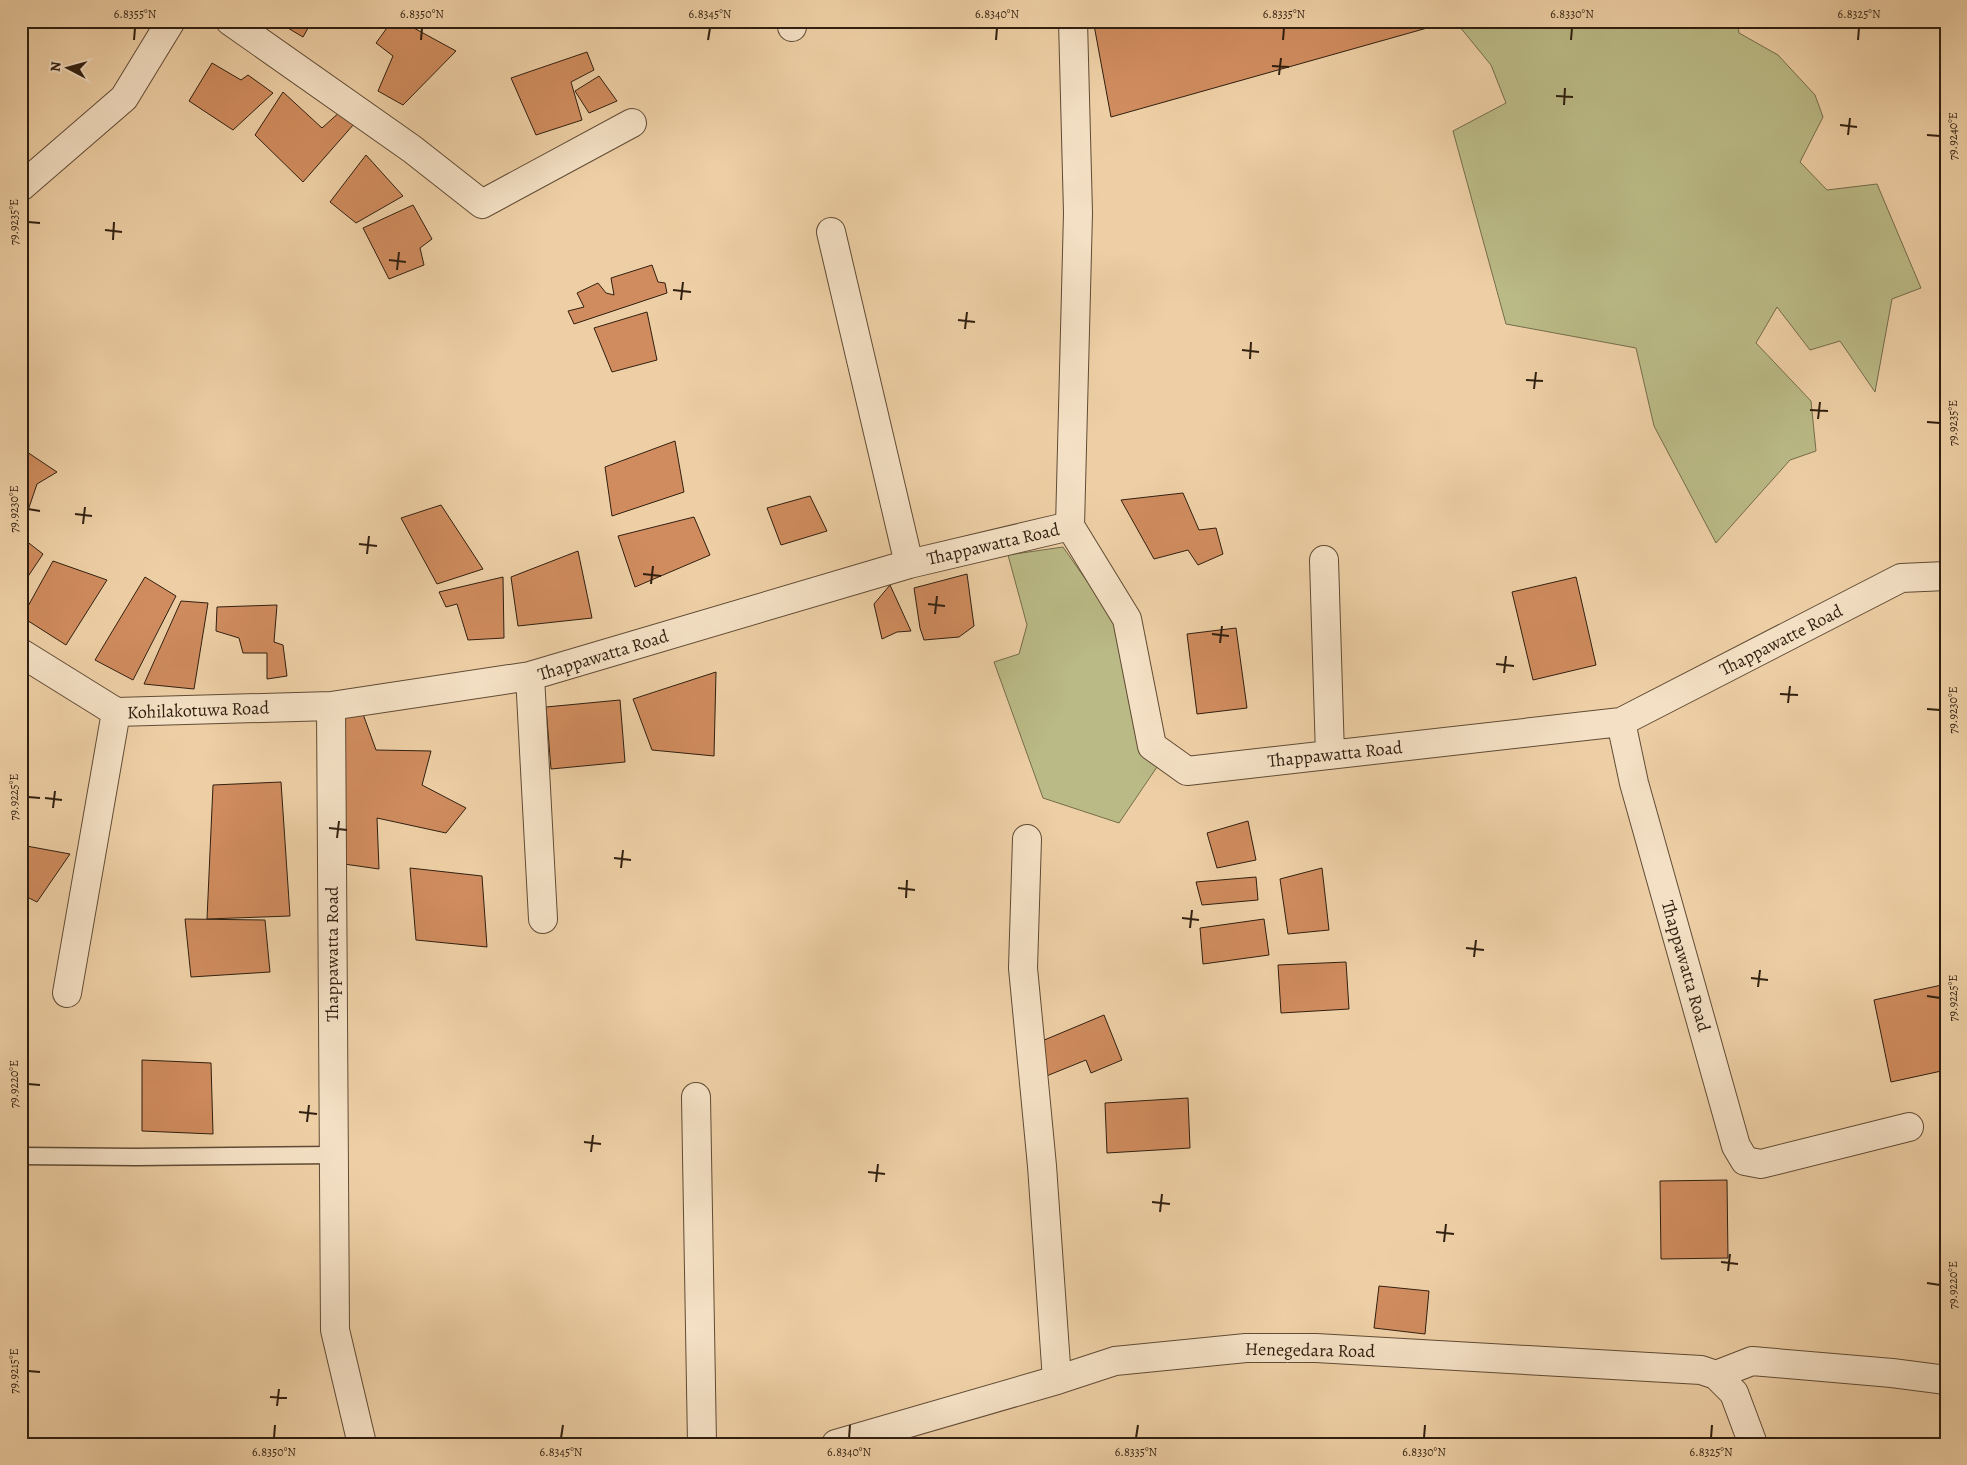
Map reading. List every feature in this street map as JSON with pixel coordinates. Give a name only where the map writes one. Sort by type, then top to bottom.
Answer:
[{"type":"street","points":[[21,187],[124,98],[171,21]]},
{"type":"street","points":[[230,21],[412,149],[482,204],[632,123]]},
{"type":"street","points":[[1070,526],[1078,212],[1073,21]]},
{"type":"street","points":[[831,232],[909,564]]},
{"type":"street","name":"Thappawatta Road","points":[[362,1444],[335,1330],[331,706],[530,676],[909,564],[1070,526],[1127,619],[1152,746],[1187,771],[1621,722],[1634,783],[1733,1137],[1745,1161],[1761,1164],[1909,1126]]},
{"type":"street","points":[[1324,560],[1330,755]]},
{"type":"street","name":"Thappawatte Road","points":[[1621,722],[1901,578],[1946,576]]},
{"type":"street","name":"Kohilakotuwa Road","points":[[21,652],[116,712],[331,706]]},
{"type":"street","points":[[530,676],[543,919]]},
{"type":"street","points":[[67,993],[116,712]]},
{"type":"street","points":[[1027,839],[1023,968],[1042,1166],[1057,1380]]},
{"type":"street","points":[[696,1097],[702,1444]]},
{"type":"street","name":"Henegedara Road","points":[[836,1444],[1057,1380],[1115,1361],[1246,1348],[1316,1348],[1701,1370],[1716,1375]]},
{"type":"street","points":[[1753,1444],[1734,1393],[1716,1375],[1752,1361],[1946,1380]]},
{"type":"lane","points":[[21,1156],[333,1155]]},
{"type":"green space","points":[[1455,21],[1737,21],[1739,33],[1778,55],[1815,95],[1823,117],[1800,162],[1827,190],[1877,184],[1921,288],[1892,299],[1875,392],[1840,341],[1810,350],[1777,307],[1756,343],[1811,401],[1816,451],[1790,460],[1716,543],[1654,426],[1636,348],[1506,324],[1453,131],[1506,103],[1491,65]]},
{"type":"green space","points":[[1063,547],[1121,630],[1157,767],[1119,823],[1043,798],[994,662],[1019,654],[1027,625],[1008,555]]},
{"type":"building","points":[[276,21],[312,21],[303,37]]},
{"type":"building","points":[[392,21],[401,21],[456,51],[403,105],[378,91],[393,56],[376,43]]},
{"type":"building","points":[[1109,21],[1452,21],[1111,117],[1094,25]]},
{"type":"building","points":[[587,52],[594,70],[571,82],[582,120],[536,135],[511,78]]},
{"type":"building","points":[[212,63],[241,80],[248,75],[273,93],[233,130],[189,101]]},
{"type":"building","points":[[599,76],[617,101],[589,113],[575,91]]},
{"type":"building","points":[[283,92],[322,128],[342,110],[354,124],[303,182],[255,135]]},
{"type":"building","points":[[366,155],[403,196],[356,223],[330,202]]},
{"type":"building","points":[[413,205],[432,239],[420,248],[424,265],[389,279],[363,228]]},
{"type":"building","points":[[652,265],[658,282],[665,283],[667,293],[574,324],[568,311],[584,307],[577,293],[598,283],[606,293],[614,295],[611,278]]},
{"type":"building","points":[[647,312],[657,360],[612,372],[594,328]]},
{"type":"building","points":[[675,441],[684,492],[612,516],[605,467]]},
{"type":"building","points":[[21,448],[57,472],[37,484],[21,531]]},
{"type":"building","points":[[1183,493],[1199,530],[1216,528],[1223,554],[1198,565],[1188,550],[1154,559],[1121,500]]},
{"type":"building","points":[[810,496],[827,531],[781,545],[767,508]]},
{"type":"building","points":[[441,505],[483,569],[437,584],[401,518]]},
{"type":"building","points":[[694,517],[710,555],[635,587],[618,536]]},
{"type":"building","points":[[21,537],[43,554],[21,587]]},
{"type":"building","points":[[578,551],[592,618],[518,626],[511,577]]},
{"type":"building","points":[[53,561],[107,580],[66,645],[22,617]]},
{"type":"building","points":[[967,574],[974,626],[959,637],[924,640],[920,628],[914,588]]},
{"type":"building","points":[[145,577],[176,596],[133,680],[95,660]]},
{"type":"building","points":[[503,577],[504,638],[468,640],[457,604],[446,607],[439,592]]},
{"type":"building","points":[[1576,577],[1596,665],[1533,680],[1512,592]]},
{"type":"building","points":[[890,585],[911,631],[897,632],[882,639],[874,604]]},
{"type":"building","points":[[181,601],[208,603],[194,689],[144,684]]},
{"type":"building","points":[[277,605],[274,642],[283,645],[287,676],[267,679],[267,653],[243,653],[239,638],[216,631],[217,607]]},
{"type":"building","points":[[1236,628],[1247,708],[1197,714],[1187,634]]},
{"type":"building","points":[[716,672],[714,756],[652,750],[633,699]]},
{"type":"building","points":[[620,700],[625,762],[551,769],[546,707]]},
{"type":"building","points":[[340,714],[363,714],[376,750],[431,751],[422,785],[466,808],[446,833],[377,818],[379,869],[344,864]]},
{"type":"building","points":[[281,782],[290,916],[207,919],[213,785]]},
{"type":"building","points":[[1248,821],[1256,860],[1217,868],[1207,833]]},
{"type":"building","points":[[21,845],[70,854],[37,902],[21,894]]},
{"type":"building","points":[[410,868],[482,876],[487,947],[416,940]]},
{"type":"building","points":[[1322,868],[1329,930],[1288,934],[1280,879]]},
{"type":"building","points":[[1256,877],[1258,900],[1202,905],[1196,882]]},
{"type":"building","points":[[185,919],[265,920],[270,972],[191,977]]},
{"type":"building","points":[[1264,919],[1269,955],[1203,964],[1200,928]]},
{"type":"building","points":[[1346,962],[1349,1009],[1281,1013],[1278,965]]},
{"type":"building","points":[[1946,984],[1946,1070],[1891,1082],[1874,1000]]},
{"type":"building","points":[[1104,1015],[1122,1060],[1091,1073],[1086,1060],[1044,1077],[1030,1046]]},
{"type":"building","points":[[142,1060],[211,1063],[213,1134],[142,1131]]},
{"type":"building","points":[[1188,1098],[1190,1148],[1107,1153],[1105,1103]]},
{"type":"building","points":[[1727,1180],[1728,1258],[1661,1259],[1660,1181]]},
{"type":"building","points":[[1379,1286],[1429,1291],[1425,1334],[1374,1328]]}]
